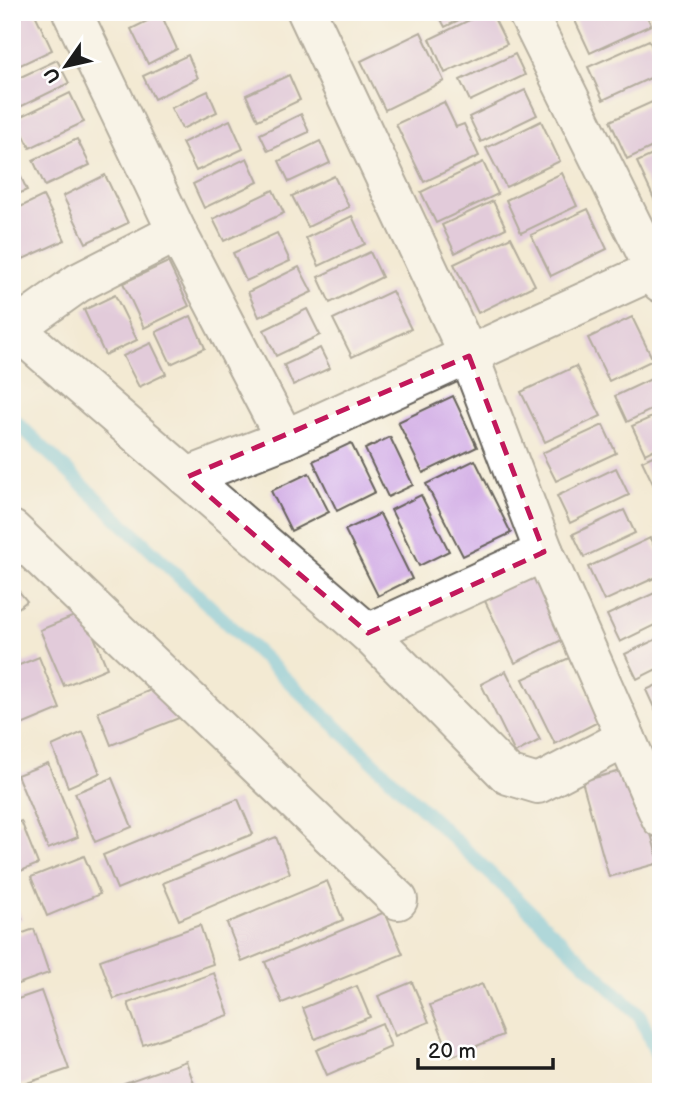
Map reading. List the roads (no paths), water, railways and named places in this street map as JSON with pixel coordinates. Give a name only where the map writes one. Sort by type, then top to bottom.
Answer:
[{"type":"street","points":[[72,12],[177,232],[285,439]]},
{"type":"street","points":[[306,12],[469,356],[544,552],[661,818]]},
{"type":"street","points":[[187,477],[285,439],[659,273],[527,12]]},
{"type":"street","points":[[177,232],[78,283],[14,327],[368,633],[508,775],[538,784],[626,738]]},
{"type":"street","points":[[12,530],[398,900]]},
{"type":"street","points":[[368,633],[544,552]]},
{"type":"waterway","points":[[12,418],[640,1016],[661,1065]]}]
